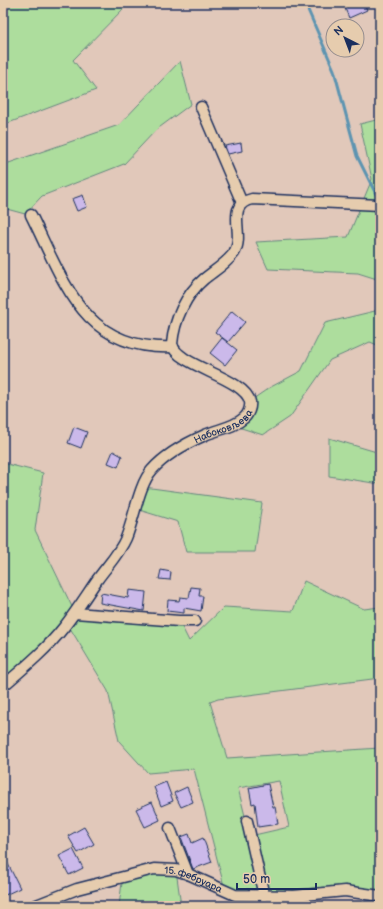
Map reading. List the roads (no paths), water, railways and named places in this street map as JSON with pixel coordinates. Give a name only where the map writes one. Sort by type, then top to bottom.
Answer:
[{"type":"street","points":[[201,107],[242,203]]},
{"type":"street","points":[[31,215],[61,280],[84,313],[100,327],[119,339],[158,348],[173,347],[173,338],[182,308],[191,291],[228,260],[236,249],[238,234],[236,213],[244,200],[252,199],[380,205]]},
{"type":"street","name":"Набоковљева","points":[[3,686],[44,649],[75,613],[117,554],[151,470],[180,448],[205,435],[232,426],[244,418],[250,409],[250,401],[240,388],[190,362],[173,347]]},
{"type":"street","points":[[75,613],[195,621]]},
{"type":"street","points":[[247,821],[264,896]]},
{"type":"street","points":[[170,828],[188,874]]},
{"type":"street","name":"15. фебруара","points":[[34,906],[77,889],[154,869],[176,870],[235,895],[294,896],[345,891],[380,896]]},
{"type":"waterway","points":[[305,3],[334,70],[357,156],[377,196]]}]
